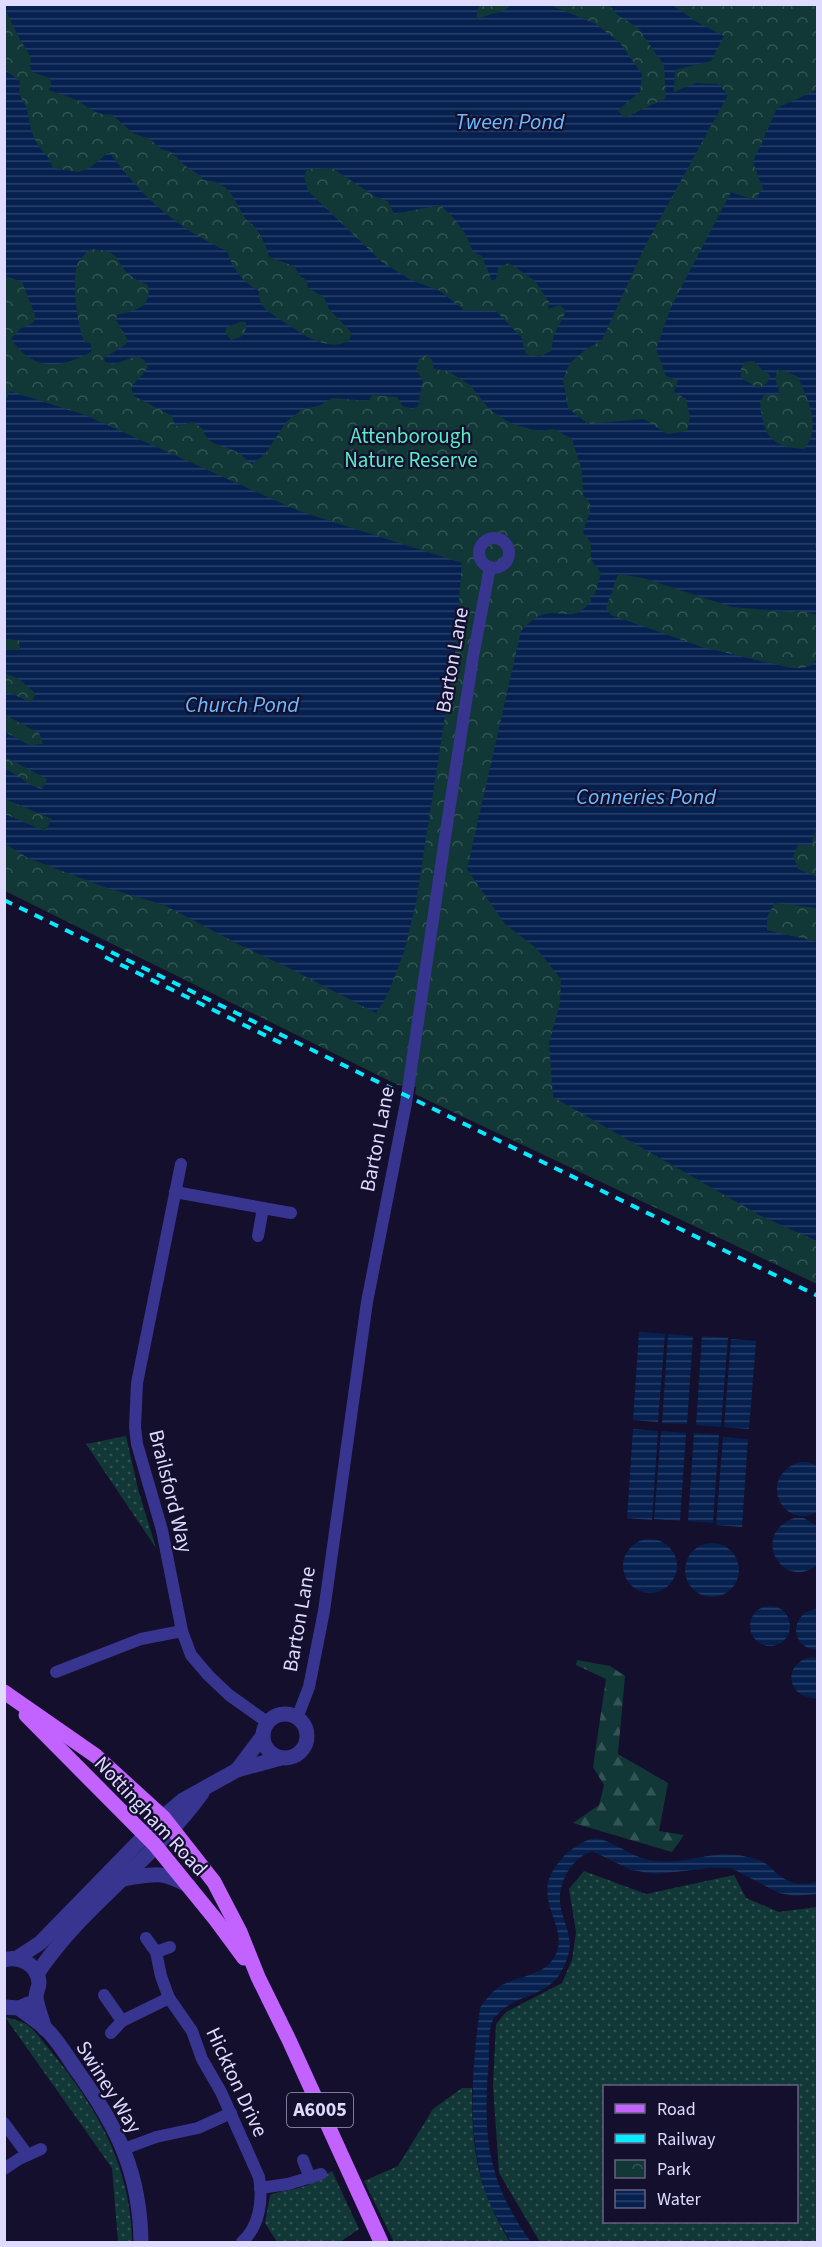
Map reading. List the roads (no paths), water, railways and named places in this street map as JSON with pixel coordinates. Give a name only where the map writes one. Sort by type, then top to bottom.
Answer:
[{"type":"main road","name":"Nottingham Road","points":[[4,1692],[96,1756],[168,1823],[214,1882],[240,1932],[258,1977],[381,2242]]},
{"type":"main road","name":"Nottingham Road","points":[[4,1692],[150,1840],[189,1886],[258,1977]]},
{"type":"street","name":"Barton Lane","points":[[297,1718],[309,1687],[324,1611],[367,1302],[406,1103],[473,657],[490,567]]},
{"type":"street","name":"Brailsford Way","points":[[181,1164],[137,1383],[135,1427],[141,1462],[162,1530],[182,1631],[191,1655],[208,1675],[265,1729]]},
{"type":"street","points":[[175,1192],[291,1213]]},
{"type":"street","points":[[258,1236],[263,1208]]},
{"type":"street","points":[[56,1672],[141,1640],[182,1631]]},
{"type":"street","points":[[11,1959],[40,1943],[168,1823],[183,1800],[237,1770],[293,1756],[304,1746],[307,1733],[305,1726],[297,1718],[287,1714],[278,1715],[265,1729],[237,1770]]},
{"type":"street","points":[[265,1729],[265,1746],[273,1755],[281,1758]]},
{"type":"street","points":[[11,1959],[29,1964],[37,1974],[63,1939],[123,1879],[150,1840]]},
{"type":"street","points":[[123,1879],[154,1874],[166,1875],[189,1886]]},
{"type":"street","name":"Hickton Drive","points":[[146,1938],[156,1952],[169,1998],[192,2031],[202,2059],[231,2114],[259,2177],[258,2216],[254,2228],[242,2242]]},
{"type":"street","points":[[156,1952],[170,1947]]},
{"type":"street","name":"Swiney Way","points":[[12,2008],[29,2004],[36,1995],[39,1985],[37,1974]]},
{"type":"street","name":"Swiney Way","points":[[36,1995],[45,2029]]},
{"type":"street","points":[[104,1995],[122,2021]]},
{"type":"street","points":[[111,2033],[122,2021],[169,1998]]},
{"type":"street","name":"Swiney Way","points":[[12,2008],[45,2029],[96,2097],[124,2149],[136,2193],[141,2242]]},
{"type":"street","points":[[124,2149],[156,2137],[198,2128],[231,2114]]},
{"type":"street","points":[[4,2123],[27,2154]]},
{"type":"street","points":[[4,2169],[27,2154],[41,2149]]},
{"type":"street","points":[[260,2188],[288,2184],[315,2176],[303,2160]]},
{"type":"water","points":[[5,4],[479,5],[476,19],[505,10],[511,5],[550,5],[596,24],[620,43],[642,74],[640,92],[618,110],[624,118],[666,98],[664,65],[638,28],[618,15],[609,5],[672,5],[697,22],[724,36],[711,61],[675,70],[674,92],[696,83],[718,84],[728,95],[645,246],[602,340],[585,350],[570,363],[563,379],[568,408],[588,424],[644,419],[667,434],[687,431],[690,417],[686,399],[674,392],[678,380],[666,376],[656,349],[671,307],[731,192],[754,200],[763,189],[753,162],[777,108],[817,90],[818,538],[815,547],[818,550],[817,615],[801,610],[792,612],[732,607],[643,578],[618,574],[606,608],[611,615],[702,647],[791,668],[812,665],[817,658],[817,827],[811,845],[798,845],[793,856],[798,869],[817,877],[817,908],[775,903],[767,917],[767,930],[817,942],[817,1241],[763,1217],[553,1097],[549,1043],[560,1003],[561,979],[536,948],[504,923],[467,869],[521,631],[539,616],[553,613],[572,614],[584,608],[591,601],[590,596],[595,594],[601,573],[591,559],[591,543],[583,532],[590,512],[590,503],[583,495],[582,471],[572,439],[554,429],[537,431],[510,423],[489,409],[470,385],[448,371],[434,369],[432,360],[426,355],[419,359],[416,369],[423,381],[418,406],[412,409],[403,406],[397,397],[372,395],[369,401],[332,398],[321,405],[301,410],[287,421],[265,454],[252,464],[237,452],[212,442],[203,429],[193,422],[175,426],[172,416],[134,396],[131,388],[148,366],[144,360],[137,356],[114,364],[105,362],[104,358],[126,344],[128,340],[116,320],[117,315],[145,305],[149,293],[148,285],[127,273],[114,255],[102,250],[91,249],[81,259],[75,279],[77,315],[85,342],[91,344],[91,352],[58,364],[38,362],[29,357],[11,339],[20,329],[34,322],[35,315],[22,282],[5,276],[5,67],[20,81],[19,94],[27,109],[31,130],[38,146],[48,157],[53,168],[79,172],[91,167],[109,152],[134,184],[161,210],[191,232],[227,251],[239,274],[259,291],[260,301],[266,310],[295,330],[328,344],[349,341],[352,333],[329,309],[324,297],[308,288],[307,281],[301,277],[294,266],[269,257],[260,234],[245,218],[225,187],[203,180],[171,152],[161,149],[150,139],[133,133],[111,114],[101,114],[76,100],[49,90],[50,78],[32,72],[31,57],[15,30]],"holes":[[[332,168],[376,197],[388,201],[394,214],[440,205],[460,226],[473,252],[482,256],[492,281],[496,279],[498,268],[509,263],[535,281],[549,302],[548,309],[560,305],[566,311],[554,335],[551,351],[539,357],[526,354],[521,337],[496,311],[464,310],[440,291],[411,280],[382,262],[308,191],[304,176],[307,169]],[[240,322],[246,322],[245,332],[235,339],[231,340],[225,332],[227,327]],[[754,361],[770,375],[769,380],[758,388],[741,378],[741,368],[745,362]],[[778,369],[797,376],[809,403],[813,423],[812,433],[804,449],[775,442],[766,431],[760,402],[764,395],[780,394],[775,379]]]},
{"type":"water","name":"Church Pond","points":[[10,391],[85,415],[299,511],[462,563],[455,652],[416,903],[404,952],[388,994],[376,1013],[164,905],[107,888],[28,858],[5,844],[5,814],[45,831],[52,819],[5,799],[5,768],[33,786],[42,789],[47,779],[5,757],[5,732],[29,745],[43,744],[39,733],[5,715],[5,691],[31,702],[36,694],[19,679],[5,673],[5,650],[20,650],[19,640],[4,639],[4,404]]},
{"type":"water","points":[[639,1332],[665,1334],[658,1422],[633,1420]]},
{"type":"water","points":[[668,1334],[693,1336],[687,1424],[662,1423]]},
{"type":"water","points":[[702,1336],[728,1338],[721,1427],[696,1425]]},
{"type":"water","points":[[731,1339],[756,1341],[749,1429],[724,1427]]},
{"type":"water","points":[[633,1429],[658,1431],[652,1520],[627,1518]]},
{"type":"water","points":[[661,1431],[686,1433],[680,1521],[654,1519]]},
{"type":"water","points":[[694,1433],[719,1435],[713,1523],[688,1521]]},
{"type":"water","points":[[723,1437],[748,1439],[742,1527],[716,1525]]},
{"type":"water","points":[[799,1462],[808,1462],[817,1466],[817,1512],[805,1516],[785,1509],[779,1500],[777,1490],[779,1479],[786,1470]]},
{"type":"water","points":[[794,1518],[804,1518],[817,1526],[817,1565],[804,1571],[793,1571],[783,1566],[776,1558],[773,1547],[774,1536],[781,1526]]},
{"type":"water","points":[[650,1539],[660,1541],[669,1547],[675,1556],[677,1566],[675,1576],[669,1585],[660,1591],[650,1593],[640,1591],[631,1585],[625,1576],[623,1566],[625,1556],[631,1547],[640,1541]]},
{"type":"water","points":[[712,1543],[722,1545],[731,1551],[737,1560],[739,1570],[737,1580],[731,1589],[722,1595],[712,1597],[702,1595],[693,1589],[687,1580],[685,1570],[687,1560],[693,1551],[702,1545]]},
{"type":"water","points":[[770,1606],[778,1607],[784,1612],[789,1618],[789,1634],[784,1640],[778,1645],[770,1646],[762,1645],[756,1640],[751,1634],[750,1626],[751,1618],[756,1612],[762,1607]]},
{"type":"water","points":[[817,1609],[817,1650],[801,1643],[796,1630],[801,1616]]},
{"type":"water","points":[[811,1657],[817,1658],[818,1697],[816,1698],[798,1692],[791,1680],[795,1666]]},
{"type":"water","points":[[596,1838],[648,1860],[668,1862],[724,1854],[752,1858],[765,1863],[777,1874],[792,1882],[802,1884],[817,1882],[817,1894],[795,1896],[779,1893],[731,1868],[656,1874],[631,1870],[592,1851],[573,1865],[562,1885],[560,1897],[570,1947],[561,1973],[544,1989],[505,2008],[495,2017],[490,2030],[487,2109],[490,2154],[504,2197],[531,2242],[511,2242],[486,2195],[475,2144],[473,2076],[480,2008],[499,1987],[540,1971],[552,1961],[559,1944],[548,1901],[549,1878],[566,1854],[585,1841]]},
{"type":"railway","points":[[4,900],[818,1296]]},
{"type":"railway","points":[[105,957],[283,1044]]},
{"type":"water label","name":"Tween Pond","points":[[510,122]]},
{"type":"water label","name":"Conneries Pond","points":[[646,797]]},
{"type":"park label","name":"Attenborough Nature Reserve","points":[[411,448]]}]
